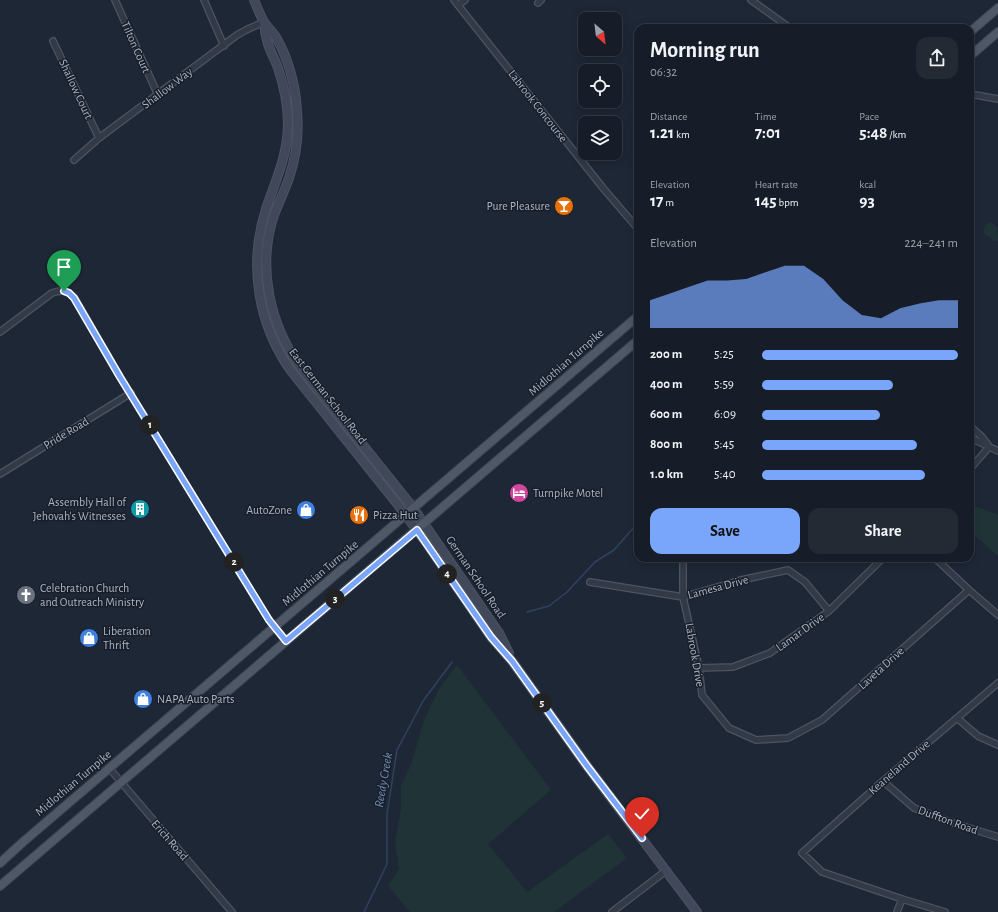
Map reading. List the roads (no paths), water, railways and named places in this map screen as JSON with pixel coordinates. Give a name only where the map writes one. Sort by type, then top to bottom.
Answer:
[{"type":"main road","points":[[974,29],[998,8]]},
{"type":"main road","points":[[974,53],[998,32]]},
{"type":"main road","name":"Midlothian Turnpike","points":[[0,863],[634,319]]},
{"type":"main road","points":[[0,886],[634,343]]},
{"type":"street","name":"Tilton Court","points":[[115,0],[158,95]]},
{"type":"street","points":[[204,0],[224,46]]},
{"type":"street","name":"East German School Road","points":[[254,0],[264,22],[277,39],[286,61],[293,84],[297,112],[297,132],[294,160],[274,215],[269,238],[267,267],[268,290],[275,318],[284,339],[296,360],[414,509]]},
{"type":"street","points":[[456,2],[465,0]]},
{"type":"street","points":[[751,0],[784,24]]},
{"type":"street","name":"Labrook Concourse","points":[[456,2],[603,188],[634,224]]},
{"type":"street","name":"Shallow Way","points":[[74,160],[99,138],[248,28],[264,22]]},
{"type":"street","name":"East German School Road","points":[[264,22],[267,41],[278,67],[283,86],[287,105],[288,123],[283,163],[266,209],[259,236],[257,263],[259,291],[265,320],[276,346],[286,363],[406,515]]},
{"type":"street","name":"Shallow Court","points":[[53,40],[99,138]]},
{"type":"street","points":[[974,93],[998,99]]},
{"type":"street","points":[[0,332],[52,293],[64,291],[69,293],[74,298],[275,627],[286,641]]},
{"type":"street","points":[[306,388],[313,383]]},
{"type":"street","name":"Pride Road","points":[[0,474],[131,393]]},
{"type":"street","points":[[974,430],[982,437],[989,447]]},
{"type":"street","points":[[974,438],[998,451]]},
{"type":"street","points":[[974,464],[989,447]]},
{"type":"street","name":"German School Road","points":[[414,509],[499,633],[512,661]]},
{"type":"street","name":"German School Road","points":[[406,515],[491,637],[512,661],[587,766],[698,912]]},
{"type":"street","name":"Labrook Drive","points":[[683,562],[683,596],[699,668],[702,695],[729,728],[756,740],[788,738]]},
{"type":"street","name":"Lamar Drive","points":[[699,668],[733,667],[770,653],[829,611],[879,562]]},
{"type":"street","points":[[939,562],[998,615]]},
{"type":"street","name":"Lamesa Drive","points":[[590,582],[683,596],[741,580],[788,570],[805,582],[829,611]]},
{"type":"street","name":"Laveta Drive","points":[[788,738],[822,720],[969,590]]},
{"type":"street","name":"Keaneland Drive","points":[[902,900],[822,872],[802,853],[883,781],[998,683]]},
{"type":"street","points":[[957,718],[978,736],[998,745]]},
{"type":"street","name":"Erich Road","points":[[109,768],[232,912]]},
{"type":"street","name":"Duffton Road","points":[[883,781],[914,808],[953,823],[998,837]]},
{"type":"street","points":[[612,912],[667,870]]},
{"type":"street","points":[[897,912],[902,900],[945,912]]},
{"type":"waterway","points":[[527,612],[549,606],[567,592],[595,562],[614,550],[634,527]]},
{"type":"waterway","name":"Reedy Creek","points":[[364,912],[387,864],[387,814],[397,750],[423,701],[452,662]]},
{"type":"place","name":"Pure Pleasure","points":[[564,206]]},
{"type":"place","name":"Turnpike Motel","points":[[519,493]]},
{"type":"place","name":"Assembly Hall of Jehovah's Witnesses","points":[[140,509]]},
{"type":"place","name":"AutoZone","points":[[306,510]]},
{"type":"place","name":"Pizza Hut","points":[[359,515]]},
{"type":"place","name":"Celebration Church and Outreach Ministry","points":[[26,595]]},
{"type":"place","name":"Liberation Thrift","points":[[89,638]]},
{"type":"place","name":"NAPA Auto Parts","points":[[143,699]]}]
